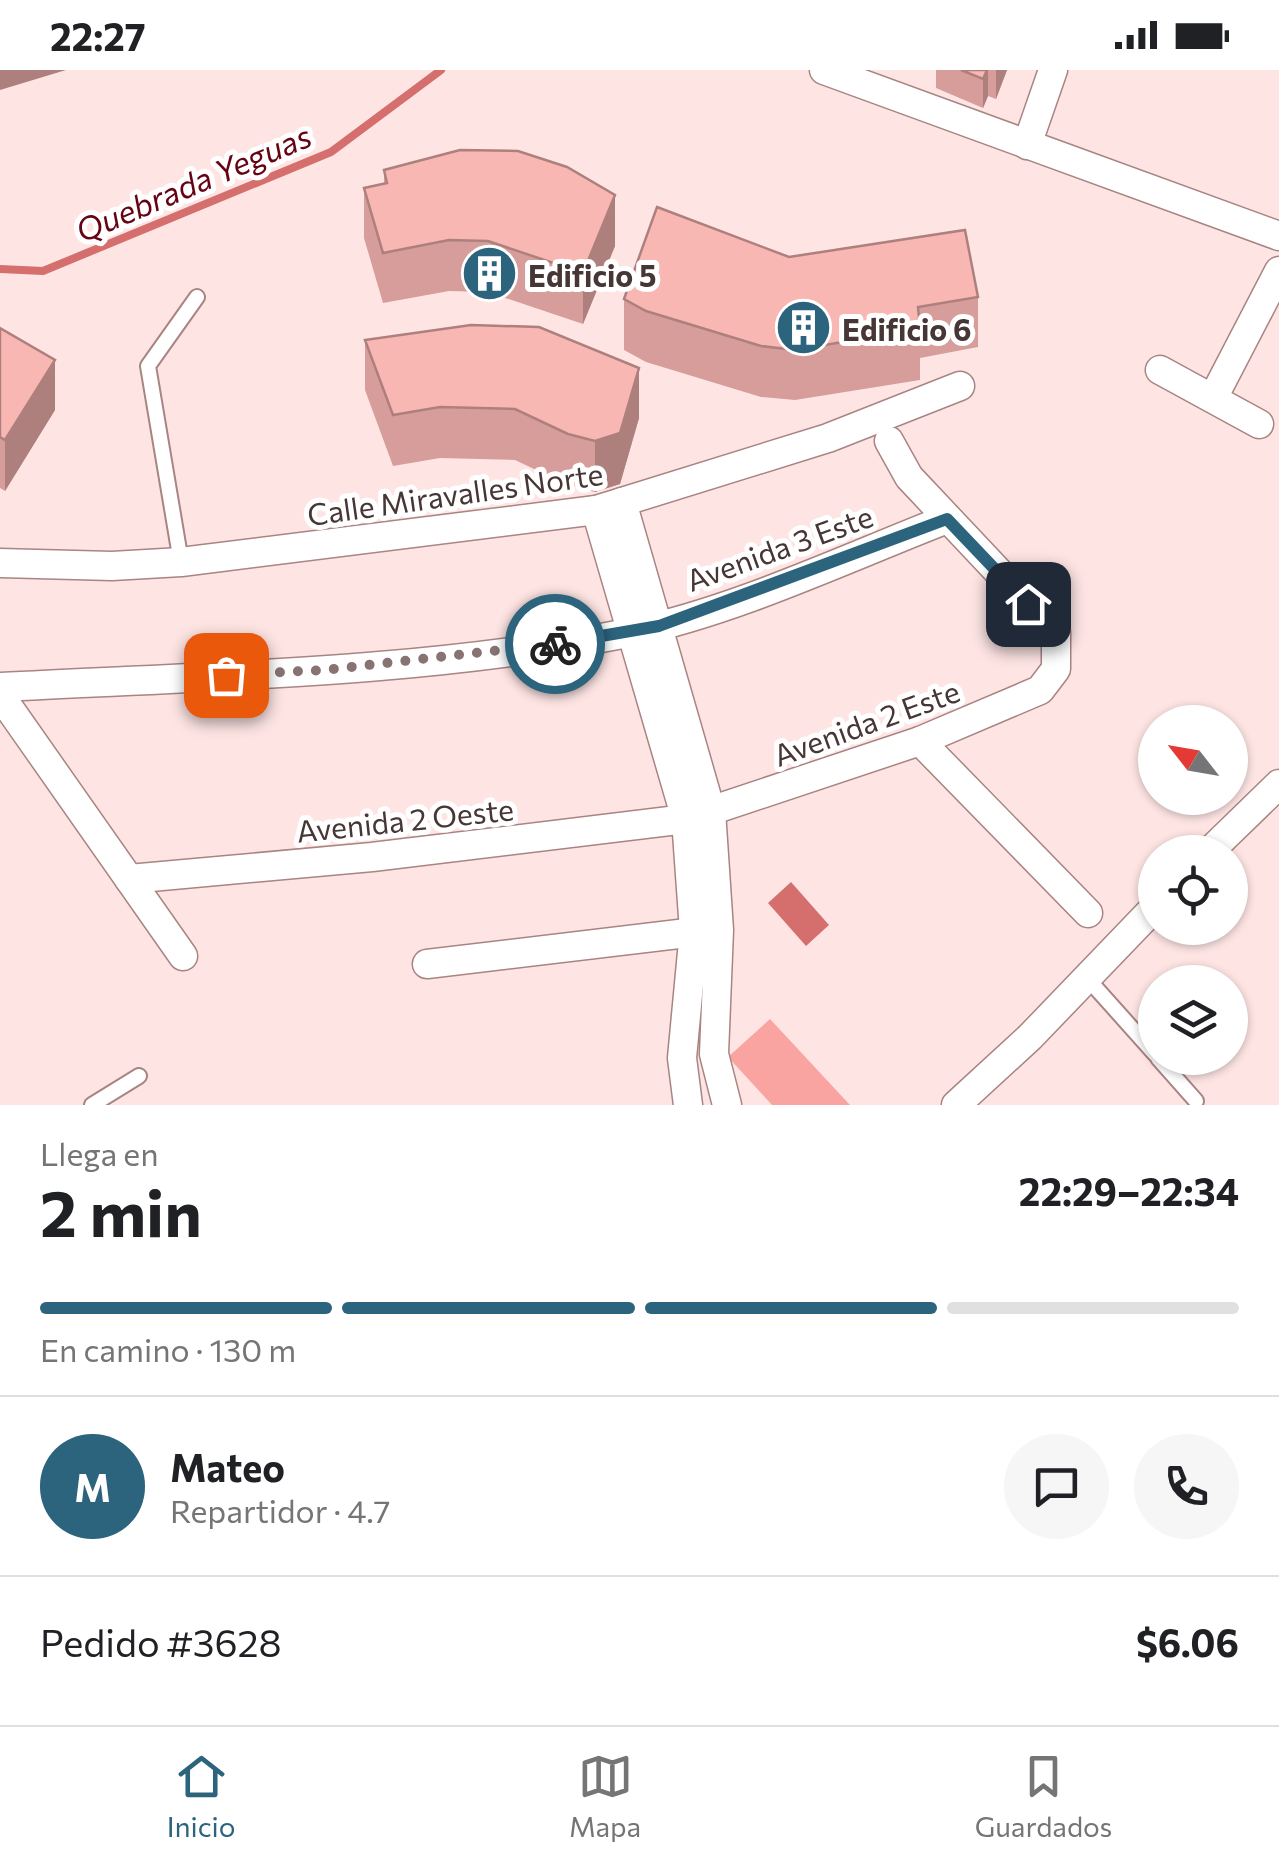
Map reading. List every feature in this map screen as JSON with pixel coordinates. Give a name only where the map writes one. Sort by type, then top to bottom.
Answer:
[{"type":"street","points":[[824,70],[1279,236]]},
{"type":"street","points":[[1027,144],[1053,70]]},
{"type":"street","points":[[1212,398],[1279,271]]},
{"type":"street","points":[[1160,370],[1260,424]]},
{"type":"street","name":"Calle Miravalles Norte","points":[[0,562],[112,566],[180,562],[609,506],[828,438],[960,386]]},
{"type":"street","points":[[889,441],[909,477],[947,519]]},
{"type":"street","points":[[609,506],[699,815],[714,1054],[727,1105]]},
{"type":"street","name":"Avenida 3 Este","points":[[0,691],[324,670],[503,652],[646,629],[947,519]]},
{"type":"street","name":"Avenida 2 Este","points":[[699,815],[920,740],[1040,690],[1056,668],[1056,632],[947,519]]},
{"type":"street","points":[[0,691],[183,956]]},
{"type":"street","points":[[920,740],[1088,914]]},
{"type":"street","points":[[1226,835],[1279,784]]},
{"type":"street","name":"Avenida 2 Oeste","points":[[129,879],[372,858],[699,815]]},
{"type":"street","points":[[956,1105],[1138,926]]},
{"type":"street","points":[[428,964],[706,930]]},
{"type":"street","points":[[688,1105],[682,1058],[706,930]]},
{"type":"lane","points":[[180,562],[148,366],[198,297]]},
{"type":"lane","points":[[1088,978],[1138,1035]]},
{"type":"lane","points":[[1173,1075],[1196,1100]]},
{"type":"lane","points":[[92,1105],[138,1076]]},
{"type":"shaded area","points":[[791,882],[829,925],[806,946],[768,903]]},
{"type":"shaded area","points":[[770,1019],[850,1105],[772,1105],[728,1057]]},
{"type":"building","points":[[961,70],[987,70],[983,79]]},
{"type":"building","points":[[460,150],[518,151],[567,167],[615,195],[583,273],[488,241],[449,240],[383,253],[364,188],[387,183],[384,170]]},
{"type":"building","points":[[657,207],[789,257],[965,230],[978,297],[918,307],[920,329],[795,350],[761,346],[646,311],[624,299]]},
{"type":"building","points":[[471,325],[539,327],[639,368],[620,433],[595,441],[568,434],[515,409],[440,407],[393,415],[365,340]]},
{"type":"building","points":[[0,328],[55,360],[5,440],[0,437]]},
{"type":"waterway","name":"Quebrada Yeguas","points":[[0,269],[43,271],[331,152],[441,70]]},
{"type":"way so far","points":[[226,675],[324,670],[555,644]]},
{"type":"place","name":"Edificio 5","points":[[489,274]]},
{"type":"place","name":"Edificio 6","points":[[803,328]]},
{"type":"route","points":[[555,644],[659,626],[947,519],[1028,604]]}]
